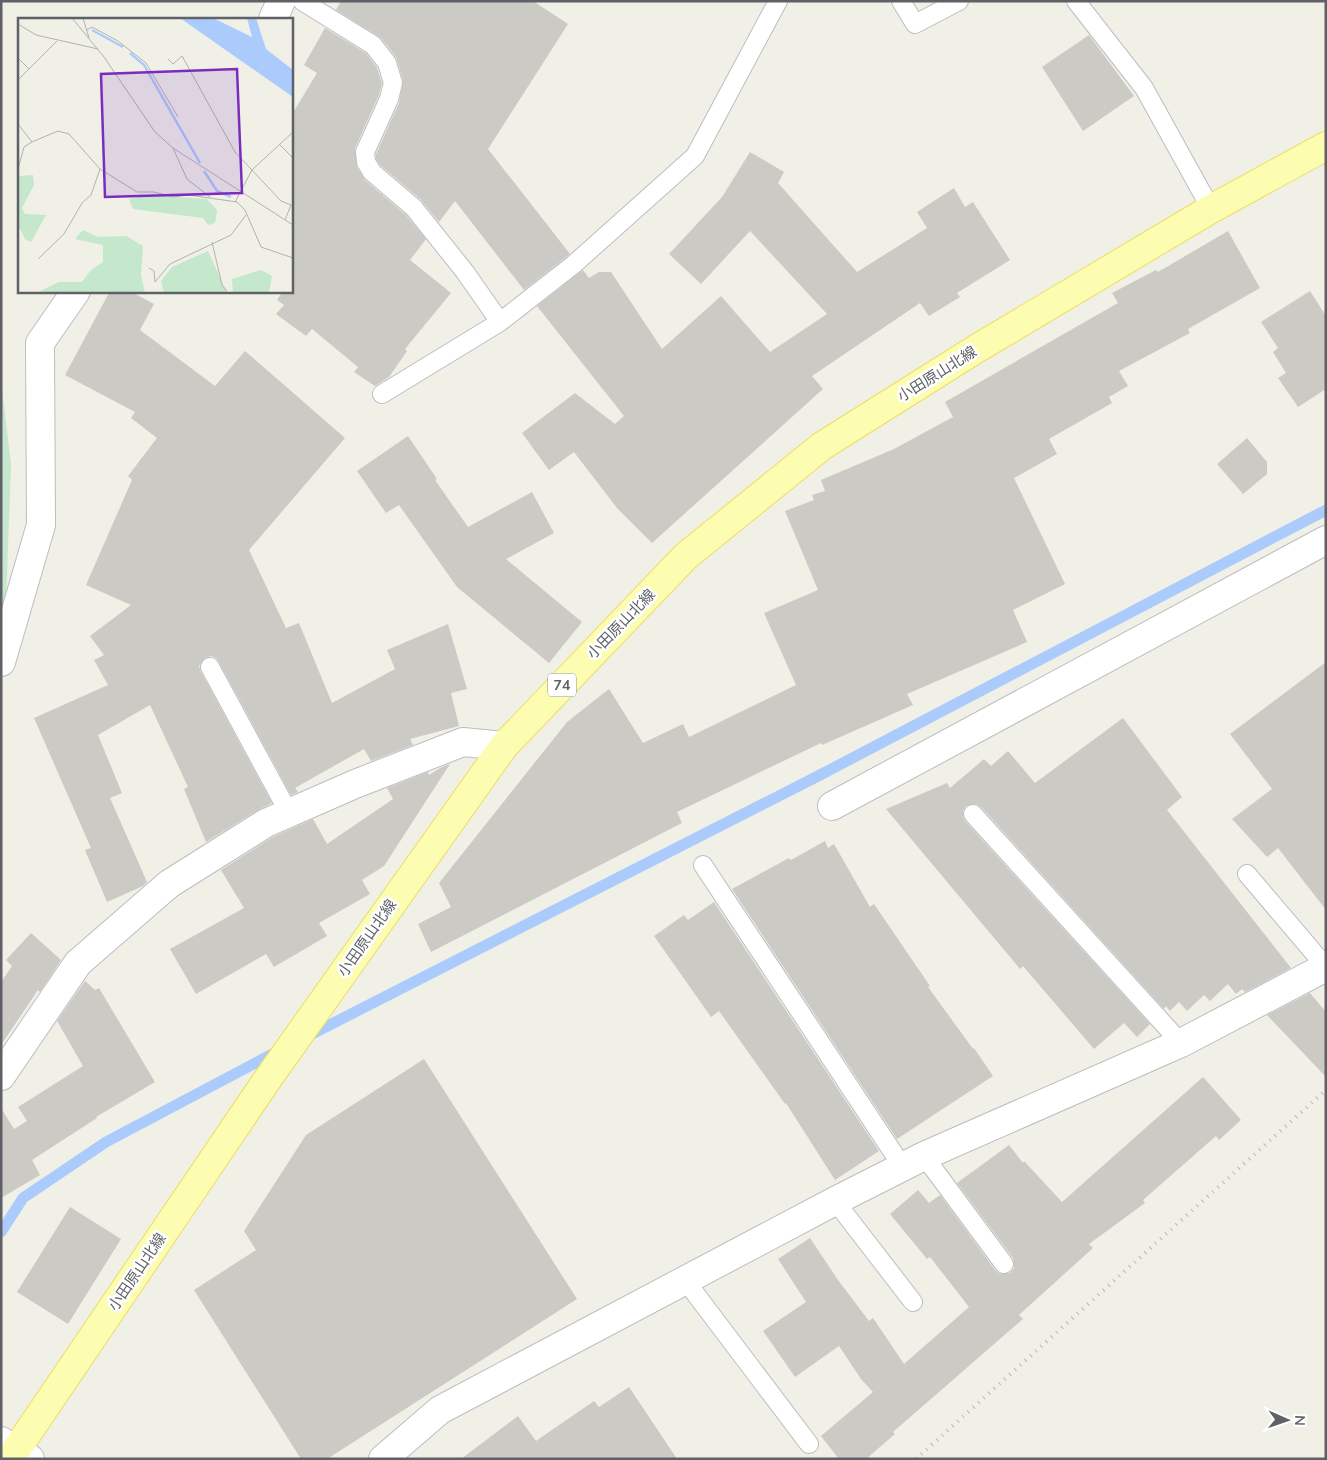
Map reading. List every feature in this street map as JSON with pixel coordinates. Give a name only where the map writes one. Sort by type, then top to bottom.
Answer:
[{"type":"main road","name":"小田原山北線","points":[[14,1452],[267,1080],[504,746],[686,556],[822,446],[976,349],[1211,209],[1326,146]]},
{"type":"street","points":[[273,18],[281,1]]},
{"type":"street","points":[[1,662],[40,525],[40,343],[75,292]]},
{"type":"street","points":[[832,806],[1326,540]]},
{"type":"street","points":[[1,1076],[78,963],[169,884],[266,823],[355,784],[463,742],[504,746]]},
{"type":"street","points":[[383,1459],[440,1410],[835,1201],[913,1161],[1181,1043],[1326,967]]},
{"type":"lane","points":[[302,1],[373,45],[387,63],[393,83],[389,99],[365,152],[366,162],[372,172],[414,208],[465,272],[500,322]]},
{"type":"lane","points":[[382,394],[500,322],[573,265],[695,156],[778,1]]},
{"type":"lane","points":[[901,1],[915,24],[959,1]]},
{"type":"lane","points":[[1076,1],[1144,88],[1211,209]]},
{"type":"lane","points":[[210,667],[289,813]]},
{"type":"lane","points":[[973,814],[1181,1043]]},
{"type":"lane","points":[[703,866],[913,1161],[1004,1264]]},
{"type":"lane","points":[[1247,874],[1326,967]]},
{"type":"lane","points":[[835,1201],[913,1302]]},
{"type":"lane","points":[[685,1280],[809,1444]]},
{"type":"green space","points":[[1,380],[11,464],[6,601],[1,616]]},
{"type":"building","points":[[341,1],[533,1],[568,24],[488,149],[570,254],[524,290],[455,201],[439,222],[421,200],[380,165],[376,159],[376,154],[399,103],[403,80],[396,57],[381,38],[336,10]]},
{"type":"building","points":[[325,28],[366,53],[377,68],[382,83],[379,95],[355,148],[357,167],[365,180],[406,215],[426,239],[410,260],[451,293],[405,349],[407,351],[389,377],[375,386],[354,372],[358,367],[312,329],[306,336],[276,314],[284,305],[277,300],[282,292],[292,292],[292,114],[317,73],[304,65]]},
{"type":"building","points":[[1089,35],[1134,96],[1083,131],[1042,67]]},
{"type":"building","points":[[750,152],[784,172],[778,183],[857,272],[927,228],[917,212],[954,188],[965,207],[973,202],[1010,260],[957,293],[960,297],[929,316],[920,303],[812,376],[823,389],[652,543],[617,508],[574,452],[549,470],[522,433],[575,393],[615,424],[624,416],[537,306],[583,270],[589,278],[599,272],[611,272],[662,349],[721,296],[770,352],[827,314],[750,231],[701,284],[669,254],[722,197]]},
{"type":"building","points":[[1228,231],[1260,288],[1188,329],[1190,333],[1119,371],[1128,386],[1109,397],[1112,403],[1049,439],[1057,454],[1014,478],[1065,584],[1013,610],[1027,642],[907,694],[913,705],[822,745],[821,743],[677,812],[682,823],[431,952],[418,924],[451,907],[439,883],[567,722],[609,689],[643,743],[683,724],[689,737],[796,685],[764,613],[818,590],[785,511],[814,500],[812,495],[825,491],[821,480],[894,449],[953,417],[945,402],[1118,303],[1112,293],[1156,270],[1158,272]]},
{"type":"building","points":[[1310,291],[1326,316],[1326,389],[1298,407],[1278,378],[1286,373],[1273,352],[1278,348],[1261,322]]},
{"type":"building","points":[[109,292],[132,292],[154,304],[140,330],[215,386],[245,351],[345,438],[249,550],[286,628],[299,623],[332,703],[395,669],[387,650],[448,624],[467,689],[451,693],[459,726],[410,739],[413,745],[371,761],[364,749],[295,788],[298,792],[291,795],[219,662],[211,656],[205,658],[199,666],[201,672],[272,803],[206,842],[184,789],[188,787],[150,705],[98,735],[122,793],[110,798],[147,882],[143,886],[107,902],[85,850],[91,848],[34,718],[108,685],[94,660],[104,655],[90,636],[131,605],[86,585],[132,480],[128,476],[157,438],[131,418],[135,412],[65,375]]},
{"type":"building","points":[[408,436],[437,479],[435,480],[468,527],[532,492],[554,533],[506,559],[582,622],[549,663],[457,587],[399,505],[386,513],[357,471]]},
{"type":"building","points":[[1247,438],[1267,462],[1267,474],[1243,494],[1217,464]]},
{"type":"building","points":[[1326,662],[1326,910],[1278,848],[1267,857],[1232,819],[1272,789],[1230,734]]},
{"type":"building","points":[[1123,718],[1182,797],[1167,810],[1291,968],[1245,992],[1242,989],[1236,994],[1228,984],[1210,1001],[1204,995],[1187,1011],[1179,1002],[1170,1011],[1166,1006],[1164,1009],[981,807],[976,804],[966,806],[963,811],[965,821],[1150,1024],[1137,1037],[1124,1023],[1094,1049],[1023,966],[1020,969],[886,809],[947,783],[950,788],[984,759],[991,766],[1008,751],[1035,783]]},
{"type":"building","points":[[450,764],[384,866],[362,880],[370,894],[319,923],[327,936],[274,967],[266,954],[196,994],[170,949],[244,908],[221,870],[273,837],[313,819],[327,844],[393,799],[387,788],[428,772],[429,775]]},
{"type":"building","points":[[825,841],[828,848],[834,844],[870,907],[874,904],[930,986],[928,987],[993,1076],[897,1139],[732,889]]},
{"type":"building","points":[[714,902],[879,1151],[835,1180],[786,1103],[719,1011],[711,1017],[654,936],[684,915],[688,920]]},
{"type":"building","points":[[31,933],[61,960],[1,1045],[1,982],[12,966],[6,960]]},
{"type":"building","points":[[85,981],[95,990],[99,988],[155,1082],[96,1117],[32,1160],[40,1175],[1,1198],[1,1108],[14,1129],[27,1121],[18,1107],[83,1066],[57,1021]]},
{"type":"building","points":[[1310,993],[1326,1012],[1326,1077],[1267,1015]]},
{"type":"building","points":[[424,1059],[577,1299],[327,1459],[301,1459],[194,1290],[256,1250],[244,1231],[306,1135]]},
{"type":"building","points":[[1203,1077],[1241,1120],[1219,1140],[1216,1136],[1143,1200],[1145,1203],[1089,1244],[1093,1248],[1019,1315],[1023,1319],[893,1432],[895,1434],[866,1459],[839,1459],[821,1436],[873,1392],[861,1379],[839,1346],[795,1377],[763,1331],[806,1302],[778,1259],[810,1238],[838,1280],[869,1321],[873,1318],[904,1364],[969,1307],[930,1257],[927,1259],[890,1214],[918,1190],[929,1203],[940,1195],[995,1270],[1000,1274],[1010,1273],[1014,1268],[1013,1258],[957,1183],[1009,1145],[1023,1163],[1024,1161],[1062,1202]]},
{"type":"building","points":[[70,1207],[121,1239],[68,1324],[17,1292]]},
{"type":"building","points":[[629,1387],[677,1459],[461,1459],[518,1416],[536,1441],[594,1401],[599,1407]]},
{"type":"waterway","points":[[306,1037],[820,775],[1326,510]]},
{"type":"waterway","points":[[1,1232],[23,1198],[106,1142],[278,1051]]},
{"type":"railway","points":[[916,1459],[1326,1090]]}]
